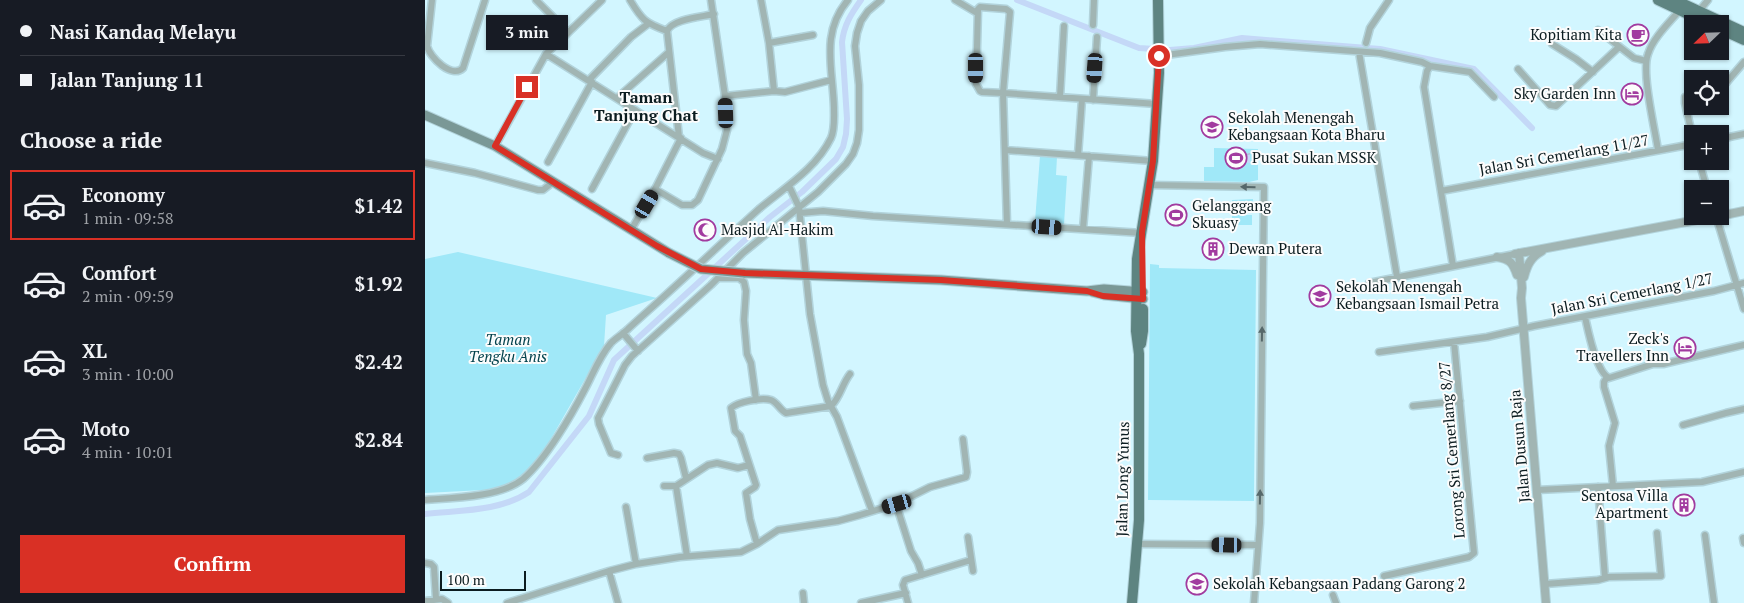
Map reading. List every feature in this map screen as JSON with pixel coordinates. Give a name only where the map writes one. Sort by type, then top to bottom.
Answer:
[{"type":"main road","name":"Jalan Long Yunus","points":[[1131,603],[1137,544],[1139,354],[1136,331],[1140,295],[1142,232],[1153,161],[1157,104],[1159,56],[1158,0]]},
{"type":"main road","points":[[1658,0],[1690,15]]},
{"type":"main road","points":[[1675,0],[1744,32]]},
{"type":"main road","points":[[1729,33],[1744,40]]},
{"type":"main road","points":[[425,116],[495,146],[669,253],[701,269],[745,273],[941,280],[1087,291],[1103,296],[1140,295]]},
{"type":"street","points":[[429,1],[427,46],[429,52],[443,66],[454,72],[463,68],[485,0]]},
{"type":"street","points":[[536,0],[568,32]]},
{"type":"street","points":[[495,146],[546,54],[601,0]]},
{"type":"street","points":[[631,0],[642,19],[648,24],[667,31]]},
{"type":"street","points":[[655,189],[682,205],[692,205],[698,200],[722,149],[727,130],[725,96],[711,0]]},
{"type":"street","points":[[761,0],[769,43],[774,91]]},
{"type":"street","points":[[425,500],[494,492],[507,489],[523,478],[546,452],[564,426],[603,354],[612,342],[707,259],[759,209],[790,189],[820,154],[831,137],[834,125],[831,80],[831,33],[837,16],[848,0]]},
{"type":"street","points":[[618,455],[611,452],[598,418],[625,365],[636,349],[718,278],[743,253],[818,192],[846,164],[853,154],[859,130],[859,85],[855,46],[857,33],[861,21],[881,0]]},
{"type":"street","points":[[955,0],[977,13]]},
{"type":"street","points":[[1093,25],[1094,0]]},
{"type":"street","points":[[1366,43],[1370,28],[1389,0]]},
{"type":"street","points":[[1699,11],[1708,0]]},
{"type":"street","points":[[1007,224],[1003,93],[1010,12],[1006,9],[980,7],[977,13],[976,86],[982,92],[1003,93],[1157,104]]},
{"type":"street","points":[[1659,150],[1646,76],[1646,61],[1654,42],[1680,10]]},
{"type":"street","points":[[631,230],[655,189],[680,138],[667,31],[674,23],[713,14]]},
{"type":"street","points":[[548,162],[591,81],[631,37],[648,24]]},
{"type":"street","points":[[1060,97],[1064,26]]},
{"type":"street","points":[[1598,30],[1634,58],[1646,61]]},
{"type":"street","points":[[769,43],[813,35]]},
{"type":"street","points":[[1093,100],[1097,37]]},
{"type":"street","points":[[1159,56],[1259,44],[1384,54],[1422,62],[1430,66],[1473,73],[1494,97]]},
{"type":"street","points":[[1552,44],[1593,72]]},
{"type":"street","points":[[1518,69],[1550,105],[1554,106],[1558,105],[1619,47]]},
{"type":"street","points":[[617,98],[669,52]]},
{"type":"street","points":[[1359,52],[1397,277]]},
{"type":"street","points":[[546,54],[680,138],[718,159]]},
{"type":"street","points":[[1729,80],[1744,62]]},
{"type":"street","points":[[1430,66],[1427,71],[1424,87],[1453,266]]},
{"type":"street","points":[[725,96],[791,91],[831,80]]},
{"type":"street","points":[[1078,155],[1083,99]]},
{"type":"street","points":[[592,189],[635,110]]},
{"type":"street","points":[[1729,137],[1744,134]]},
{"type":"street","name":"Jalan Sri Cemerlang 11/27","points":[[1441,191],[1684,146]]},
{"type":"street","points":[[1005,150],[1153,161]]},
{"type":"street","points":[[1083,229],[1089,156]]},
{"type":"street","points":[[425,163],[475,173],[538,190],[543,190],[553,182]]},
{"type":"street","points":[[1150,186],[1264,188],[1260,523],[1254,603]]},
{"type":"street","points":[[790,189],[799,207],[810,314],[816,354],[826,395],[837,417],[872,511]]},
{"type":"street","points":[[799,207],[873,216],[1142,232]]},
{"type":"street","points":[[1729,214],[1744,211]]},
{"type":"street","points":[[1369,283],[1684,222]]},
{"type":"street","points":[[1720,225],[1744,309]]},
{"type":"street","points":[[1522,284],[1528,262],[1546,248]]},
{"type":"street","name":"Jalan Dusun Raja","points":[[1517,254],[1517,275],[1524,328],[1547,603]]},
{"type":"street","name":"Jalan Dusun Raja","points":[[1517,254],[1522,284],[1521,298]]},
{"type":"street","points":[[1497,257],[1509,260],[1517,275]]},
{"type":"street","points":[[718,278],[739,278],[742,279],[745,286],[744,320],[747,354],[751,363],[755,400]]},
{"type":"street","name":"Jalan Sri Cemerlang 1/27","points":[[1379,352],[1487,337],[1714,291],[1744,283]]},
{"type":"street","points":[[1585,317],[1591,347],[1607,377]]},
{"type":"street","points":[[623,333],[636,349]]},
{"type":"street","name":"Lorong Sri Cemerlang 8/27","points":[[1384,576],[1469,558],[1473,555],[1454,342]]},
{"type":"street","points":[[1607,377],[1653,364],[1663,364],[1744,346]]},
{"type":"street","points":[[757,544],[750,520],[746,492],[755,488],[756,484],[740,436],[735,431],[731,408],[735,405],[755,400],[771,400],[786,413],[831,406],[836,401],[844,382],[850,374]]},
{"type":"street","points":[[1607,377],[1604,382],[1604,388],[1615,423],[1609,446],[1613,486]]},
{"type":"street","points":[[1413,406],[1460,401]]},
{"type":"street","points":[[1683,426],[1744,409]]},
{"type":"street","points":[[507,603],[636,564],[687,556],[741,552],[778,530],[838,521],[897,504],[929,487],[966,477],[963,439]]},
{"type":"street","points":[[647,458],[674,453],[679,454],[685,478]]},
{"type":"street","points":[[663,486],[676,486],[685,478],[713,464],[738,468],[749,465]]},
{"type":"street","points":[[1537,490],[1702,482],[1744,472]]},
{"type":"street","points":[[676,486],[687,556]]},
{"type":"street","points":[[1598,487],[1605,578]]},
{"type":"street","points":[[897,504],[911,551],[922,575]]},
{"type":"street","points":[[626,508],[636,564]]},
{"type":"street","points":[[1546,588],[1605,578],[1661,576],[1657,533]]},
{"type":"street","points":[[1705,535],[1714,603]]},
{"type":"street","points":[[968,537],[973,571]]},
{"type":"street","points":[[1137,544],[1258,545]]},
{"type":"street","points":[[908,603],[903,583],[905,580],[971,560]]},
{"type":"street","points":[[425,563],[431,564],[434,567],[436,599]]},
{"type":"street","points":[[609,571],[618,603]]},
{"type":"street","points":[[861,603],[906,593]]},
{"type":"street","points":[[803,594],[804,603]]},
{"type":"street","points":[[1333,595],[1336,603]]},
{"type":"street","points":[[426,602],[442,599],[448,603]]},
{"type":"green space","name":"Pusat Sukan MSSK","points":[[1214,148],[1258,149],[1258,180],[1249,182],[1204,181],[1204,167],[1214,167]]},
{"type":"green space","points":[[1040,156],[1057,157],[1056,175],[1067,176],[1064,224],[1035,221]]},
{"type":"green space","points":[[1253,199],[1253,209],[1232,209],[1232,200]]},
{"type":"green space","points":[[1232,215],[1252,215],[1252,225],[1232,225]]},
{"type":"green space","name":"Taman Tengku Anis","points":[[458,252],[657,298],[606,315],[604,346],[544,451],[522,477],[503,489],[425,493],[425,259]]},
{"type":"green space","points":[[1150,264],[1159,265],[1159,268],[1256,270],[1254,501],[1148,500]]},
{"type":"water","points":[[1228,153],[1250,153],[1250,163],[1228,162]]},
{"type":"waterway","points":[[425,514],[492,507],[517,499],[529,492],[589,416],[614,360],[770,217],[802,192],[836,159],[843,147],[847,119],[842,42],[844,30],[861,0]]},
{"type":"waterway","points":[[1017,0],[1139,48],[1154,49]]},
{"type":"waterway","points":[[1170,50],[1194,48],[1242,38],[1380,49],[1474,69],[1532,128]]},
{"type":"place","name":"Kopitiam Kita","points":[[1638,35]]},
{"type":"place","name":"Sky Garden Inn","points":[[1632,94]]},
{"type":"place","name":"Sekolah Menengah Kebangsaan Kota Bharu","points":[[1212,127]]},
{"type":"place","name":"Pusat Sukan MSSK","points":[[1236,158]]},
{"type":"place","name":"Gelanggang Skuasy","points":[[1176,215]]},
{"type":"place","name":"Masjid Al-Hakim","points":[[705,230]]},
{"type":"place","name":"Dewan Putera","points":[[1213,249]]},
{"type":"place","name":"Sekolah Menengah Kebangsaan Ismail Petra","points":[[1320,296]]},
{"type":"place","name":"Zeck's Travellers Inn","points":[[1685,348]]},
{"type":"place","name":"Sentosa Villa Apartment","points":[[1684,505]]},
{"type":"place","name":"Sekolah Kebangsaan Padang Garong 2","points":[[1197,584]]},
{"type":"district","name":"Taman Tanjung Chat","points":[[646,106]]},
{"type":"route","points":[[527,87],[495,146],[657,246],[701,269],[719,272],[960,282],[1087,291],[1103,296],[1143,299],[1144,262],[1142,232],[1153,161],[1159,56]]}]
